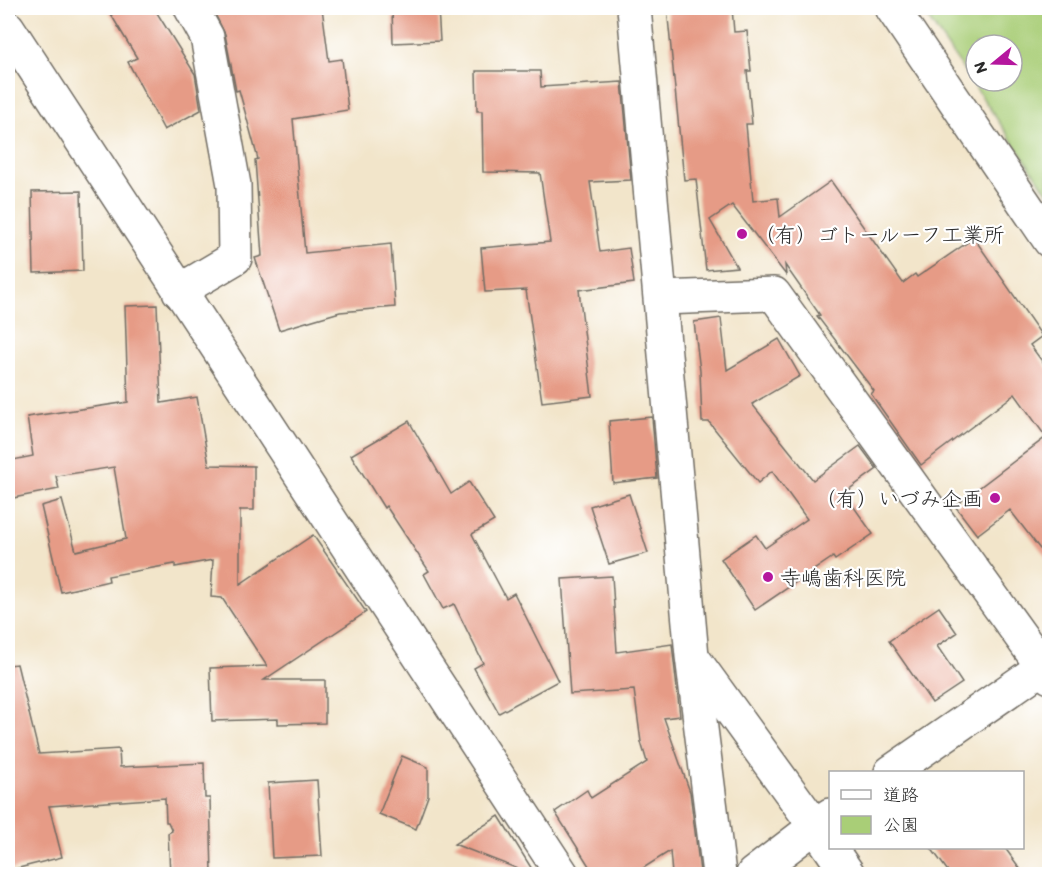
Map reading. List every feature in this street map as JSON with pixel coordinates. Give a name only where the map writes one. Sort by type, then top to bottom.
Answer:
[{"type":"street","points":[[179,291],[235,258],[234,185],[207,37],[191,8]]},
{"type":"street","points":[[634,8],[692,656],[719,874]]},
{"type":"street","points":[[892,8],[1050,241]]},
{"type":"street","points":[[8,28],[562,874]]},
{"type":"street","points":[[661,298],[774,294],[1047,669],[893,771]]},
{"type":"street","points":[[692,656],[823,820],[753,874]]},
{"type":"street","points":[[836,849],[848,874]]},
{"type":"green space","points":[[921,8],[1049,8],[1049,195],[979,93],[1024,93],[1024,33],[964,33],[964,71]]},
{"type":"building","points":[[107,8],[154,8],[195,74],[201,110],[164,130],[128,62],[137,58]]},
{"type":"building","points":[[212,8],[322,8],[329,61],[342,59],[348,110],[293,119],[305,253],[391,244],[395,307],[340,312],[279,330],[255,258],[262,256],[255,160],[258,159],[239,90],[236,91],[225,34]]},
{"type":"building","points":[[392,8],[438,8],[440,41],[393,43]]},
{"type":"building","points":[[667,8],[732,8],[734,32],[747,31],[751,71],[747,71],[752,124],[746,124],[753,201],[778,198],[780,217],[831,181],[903,283],[915,274],[917,277],[974,238],[1042,336],[1030,345],[1050,372],[1050,562],[1010,510],[977,535],[955,506],[1046,437],[1015,394],[921,465],[871,394],[874,391],[817,316],[820,315],[785,265],[786,275],[732,205],[710,220],[737,267],[706,270],[696,179],[684,180]]},
{"type":"building","points":[[476,71],[540,71],[541,87],[622,82],[631,180],[590,182],[600,252],[629,248],[634,283],[579,290],[592,396],[542,402],[526,290],[485,292],[481,248],[550,242],[540,173],[483,172],[482,111],[477,111]]},
{"type":"building","points":[[81,191],[83,271],[34,273],[32,192]]},
{"type":"building","points":[[157,305],[161,403],[197,397],[209,465],[254,466],[254,510],[240,510],[240,584],[313,535],[366,612],[264,680],[325,680],[325,723],[278,724],[278,719],[212,721],[210,668],[267,666],[222,598],[211,597],[213,560],[108,576],[109,581],[61,592],[41,506],[62,500],[76,551],[126,539],[114,467],[56,476],[59,489],[8,499],[8,461],[33,456],[27,417],[128,402],[125,306]]},
{"type":"building","points":[[721,318],[727,370],[779,339],[800,376],[752,404],[813,480],[860,446],[877,469],[844,493],[873,534],[835,560],[833,557],[755,610],[721,559],[756,535],[765,548],[807,519],[772,471],[758,483],[709,422],[702,422],[700,371],[694,322]]},
{"type":"building","points":[[652,417],[657,478],[613,483],[609,421]]},
{"type":"building","points":[[409,421],[451,494],[469,482],[494,521],[472,534],[506,598],[514,593],[558,681],[499,713],[474,668],[483,663],[454,604],[443,609],[424,574],[429,571],[386,506],[384,508],[351,455]]},
{"type":"building","points":[[629,494],[648,553],[609,564],[590,506]]},
{"type":"building","points":[[612,576],[617,652],[672,644],[680,716],[664,718],[690,792],[700,872],[672,874],[670,851],[634,874],[594,874],[555,812],[587,790],[591,798],[647,762],[641,742],[634,690],[570,694],[562,579]]},
{"type":"building","points":[[939,607],[957,633],[937,646],[962,683],[932,703],[889,641]]},
{"type":"building","points":[[17,664],[39,754],[119,749],[120,767],[204,763],[205,798],[210,798],[212,874],[170,874],[168,833],[172,831],[166,822],[165,798],[49,806],[62,857],[11,870],[8,857],[8,665]]},
{"type":"building","points":[[402,756],[428,767],[428,796],[416,829],[379,814]]},
{"type":"building","points":[[317,780],[322,856],[272,858],[268,783]]},
{"type":"building","points":[[499,816],[535,874],[454,844]]},
{"type":"building","points":[[932,849],[1006,849],[1024,874],[950,874]]},
{"type":"place","name":"（有）ゴトールーフ工業所","points":[[742,234]]},
{"type":"place","name":"（有）いづみ企画","points":[[995,498]]},
{"type":"place","name":"寺嶋歯科医院","points":[[768,577]]}]
